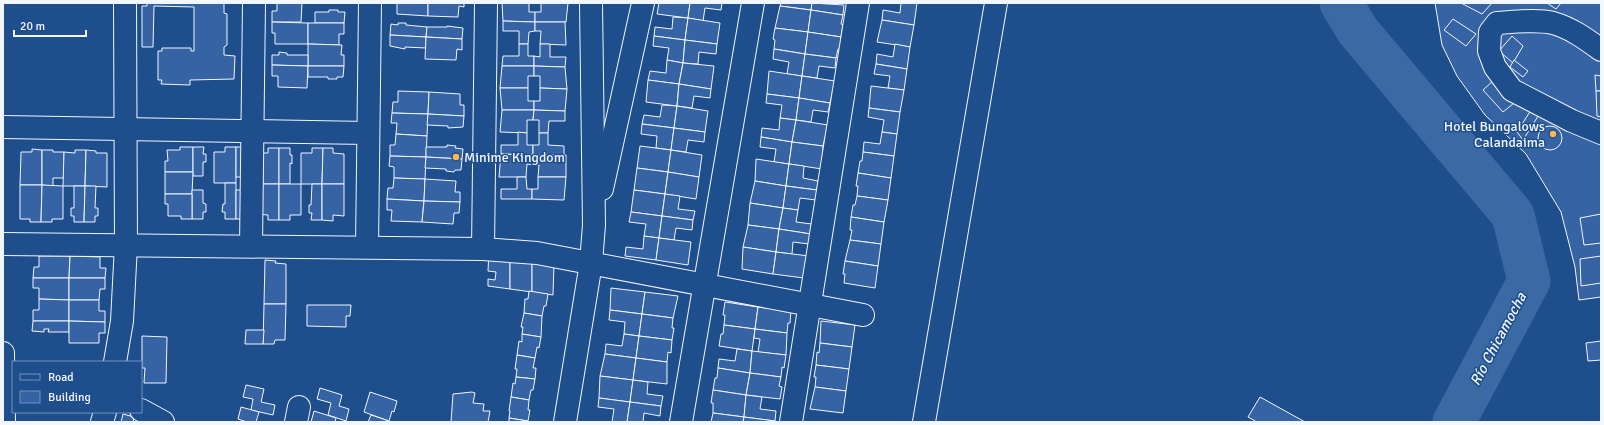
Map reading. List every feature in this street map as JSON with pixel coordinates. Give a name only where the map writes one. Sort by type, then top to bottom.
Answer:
[{"type":"street","points":[[115,361],[122,321],[126,245],[125,3]]},
{"type":"street","points":[[251,246],[254,3]]},
{"type":"street","points":[[367,247],[370,3]]},
{"type":"street","points":[[483,249],[486,3]]},
{"type":"street","points":[[565,422],[591,263],[594,226],[591,3]]},
{"type":"street","points":[[594,226],[643,3]]},
{"type":"street","points":[[681,422],[753,3]]},
{"type":"street","points":[[791,422],[858,3]]},
{"type":"street","points":[[924,422],[996,3]]},
{"type":"street","points":[[1601,50],[1580,34],[1552,23],[1497,23],[1490,32],[1489,51],[1495,67],[1512,90],[1572,121],[1601,133]]},
{"type":"street","points":[[3,127],[368,133]]},
{"type":"street","points":[[3,244],[367,247],[483,249],[537,253],[863,315]]},
{"type":"street","points":[[3,353],[4,422]]},
{"type":"street","points":[[142,411],[162,422]]},
{"type":"building","points":[[147,3],[224,3],[224,13],[227,14],[227,45],[224,47],[224,55],[235,56],[234,79],[190,80],[190,85],[161,84],[162,80],[158,80],[158,51],[162,51],[162,48],[191,48],[191,51],[194,51],[194,7],[154,6],[153,47],[142,47],[142,6],[147,6]]},
{"type":"building","points":[[277,3],[302,3],[301,22],[272,22],[272,11],[277,11]]},
{"type":"building","points":[[397,3],[428,3],[428,16],[397,14]]},
{"type":"building","points":[[428,3],[464,3],[464,7],[459,6],[458,17],[428,16]]},
{"type":"building","points":[[502,3],[529,3],[529,12],[535,12],[535,22],[503,21]]},
{"type":"building","points":[[541,3],[568,3],[566,22],[535,22],[535,12],[541,12]]},
{"type":"building","points":[[659,3],[690,3],[688,18],[657,14]]},
{"type":"building","points":[[690,3],[722,3],[721,10],[705,8],[703,21],[688,18]]},
{"type":"building","points":[[781,3],[812,3],[811,10],[780,6]]},
{"type":"building","points":[[812,3],[844,5],[843,15],[811,10]]},
{"type":"building","points":[[901,3],[917,3],[914,25],[882,20],[883,10],[900,13]]},
{"type":"building","name":"Hotel Bungalows Calandaima","points":[[1435,3],[1601,3],[1601,297],[1579,300],[1575,267],[1561,212],[1526,154],[1485,115],[1457,76],[1442,45]]},
{"type":"building","points":[[1461,3],[1492,3],[1482,14]]},
{"type":"building","points":[[1547,3],[1561,3],[1556,9]]},
{"type":"building","points":[[780,6],[811,10],[808,32],[775,28]]},
{"type":"building","points":[[329,10],[345,12],[344,23],[315,23],[315,12],[329,12]]},
{"type":"building","points":[[811,10],[843,15],[841,37],[808,32]]},
{"type":"building","points":[[673,17],[688,18],[685,40],[654,36],[655,27],[672,29]]},
{"type":"building","points":[[688,18],[720,23],[717,44],[685,40]]},
{"type":"building","points":[[1453,19],[1476,34],[1466,46],[1444,30]]},
{"type":"building","points":[[882,20],[914,25],[910,47],[877,42]]},
{"type":"building","points":[[503,21],[535,22],[535,31],[529,32],[528,44],[519,44],[519,31],[503,31]]},
{"type":"building","points":[[272,22],[308,23],[308,44],[275,44],[275,33],[272,33]]},
{"type":"building","points":[[535,22],[565,22],[566,45],[540,44],[541,31],[535,31]]},
{"type":"building","points":[[308,23],[344,23],[344,34],[339,34],[339,45],[308,44]]},
{"type":"building","points":[[398,23],[427,27],[426,37],[390,35],[391,24],[398,25]]},
{"type":"building","points":[[447,26],[463,28],[462,39],[426,37],[427,27]]},
{"type":"building","points":[[775,28],[808,32],[805,54],[774,49],[775,40],[773,39]]},
{"type":"building","points":[[808,32],[841,37],[840,49],[838,49],[836,58],[805,54]]},
{"type":"building","points":[[390,35],[426,37],[426,48],[405,47],[405,49],[390,46]]},
{"type":"building","points":[[654,36],[685,40],[683,63],[667,60],[669,48],[653,46]]},
{"type":"building","points":[[1512,36],[1523,46],[1513,63],[1499,51]]},
{"type":"building","points":[[426,37],[462,39],[462,50],[457,49],[456,60],[425,59]]},
{"type":"building","points":[[685,40],[717,44],[716,54],[699,52],[698,64],[683,63]]},
{"type":"building","points":[[308,44],[342,45],[341,55],[344,55],[344,66],[308,66]]},
{"type":"building","points":[[519,44],[528,44],[528,56],[534,56],[534,66],[502,66],[503,56],[519,56]]},
{"type":"building","points":[[540,44],[550,44],[550,57],[566,57],[565,67],[534,66],[534,56],[540,57]]},
{"type":"building","points":[[895,44],[910,47],[907,69],[876,64],[877,54],[893,57]]},
{"type":"building","points":[[774,49],[805,54],[802,76],[787,74],[789,62],[773,59]]},
{"type":"building","points":[[279,52],[287,53],[287,55],[308,55],[308,66],[272,65],[272,55],[279,55]]},
{"type":"building","points":[[805,54],[836,58],[835,68],[819,66],[817,78],[802,76]]},
{"type":"building","points":[[667,60],[683,63],[679,84],[648,80],[650,71],[666,73]]},
{"type":"building","points":[[1514,60],[1528,71],[1523,77],[1510,67]]},
{"type":"building","points":[[683,63],[714,66],[711,89],[679,84]]},
{"type":"building","points":[[876,64],[907,69],[904,90],[888,88],[890,76],[874,74]]},
{"type":"building","points":[[272,65],[308,66],[307,88],[278,87],[278,76],[272,76]]},
{"type":"building","points":[[308,66],[344,66],[343,77],[328,79],[328,77],[308,77]]},
{"type":"building","points":[[502,66],[534,66],[534,76],[528,76],[528,88],[500,88]]},
{"type":"building","points":[[534,66],[565,67],[567,89],[540,88],[540,76],[534,76]]},
{"type":"building","points":[[769,71],[802,76],[799,98],[767,94]]},
{"type":"building","points":[[1595,75],[1601,76],[1601,91],[1596,91]]},
{"type":"building","points":[[802,76],[835,81],[830,103],[799,98]]},
{"type":"building","points":[[648,80],[679,84],[677,106],[646,102]]},
{"type":"building","points":[[1494,80],[1514,103],[1503,112],[1483,90]]},
{"type":"building","points":[[679,84],[711,89],[710,98],[694,96],[692,108],[677,106]]},
{"type":"building","points":[[871,86],[904,90],[900,112],[869,108]]},
{"type":"building","points":[[500,88],[528,88],[528,101],[534,101],[534,110],[502,110]]},
{"type":"building","points":[[540,88],[567,89],[565,111],[534,110],[534,101],[540,101]]},
{"type":"building","points":[[398,91],[429,92],[428,114],[392,113],[393,102],[398,102]]},
{"type":"building","points":[[1596,91],[1601,91],[1601,117],[1597,116]]},
{"type":"building","points":[[429,92],[460,94],[460,105],[464,105],[464,116],[428,114]]},
{"type":"building","points":[[767,94],[799,98],[796,120],[780,118],[782,105],[766,103]]},
{"type":"building","points":[[799,98],[830,103],[828,112],[813,110],[811,122],[796,120]]},
{"type":"building","points":[[662,105],[677,106],[674,128],[642,124],[644,115],[660,117]]},
{"type":"building","points":[[677,106],[708,111],[705,132],[674,128]]},
{"type":"building","points":[[869,108],[900,112],[897,134],[882,132],[884,120],[868,117]]},
{"type":"building","points":[[502,110],[534,110],[533,120],[527,120],[527,133],[500,132]]},
{"type":"building","points":[[534,110],[565,111],[565,121],[549,121],[548,133],[539,133],[539,120],[533,120]]},
{"type":"building","points":[[1531,110],[1540,113],[1523,140],[1517,132]]},
{"type":"building","points":[[392,113],[428,114],[427,136],[396,134],[397,123],[391,123]]},
{"type":"building","points":[[428,114],[464,116],[463,127],[448,128],[448,126],[427,125]]},
{"type":"building","points":[[780,118],[796,120],[792,142],[761,137],[762,128],[779,130]]},
{"type":"building","points":[[796,120],[828,125],[827,137],[825,137],[823,146],[792,142]]},
{"type":"building","points":[[642,124],[674,128],[671,150],[656,148],[657,136],[641,134]]},
{"type":"building","points":[[1550,126],[1559,129],[1562,138],[1559,147],[1550,150],[1541,147],[1538,138],[1541,129]]},
{"type":"building","points":[[674,128],[705,132],[704,142],[688,140],[686,152],[671,150]]},
{"type":"building","points":[[518,132],[527,133],[527,145],[533,145],[533,155],[501,154],[501,145],[518,145]]},
{"type":"building","points":[[882,132],[897,134],[894,156],[863,152],[864,142],[880,144]]},
{"type":"building","points":[[539,133],[548,133],[548,145],[564,146],[564,155],[533,155],[533,145],[539,145]]},
{"type":"building","points":[[396,134],[427,136],[426,157],[390,156],[390,145],[395,145]]},
{"type":"building","points":[[761,137],[792,142],[789,164],[774,162],[776,149],[760,147]]},
{"type":"building","points":[[792,142],[823,146],[822,169],[789,164]]},
{"type":"building","points":[[447,145],[456,146],[455,148],[463,149],[462,159],[426,157],[426,147],[447,147]]},
{"type":"building","points":[[640,146],[671,150],[668,172],[637,168]]},
{"type":"building","points":[[180,147],[193,147],[193,172],[165,172],[165,161],[168,161],[167,150],[180,150]]},
{"type":"building","points":[[193,147],[204,147],[203,154],[206,154],[206,162],[203,162],[203,176],[193,176]]},
{"type":"building","points":[[225,147],[236,147],[236,183],[214,183],[214,152],[225,152]]},
{"type":"building","points":[[236,147],[247,147],[247,177],[236,177]]},
{"type":"building","points":[[268,148],[279,148],[279,184],[257,184],[258,153],[268,153]]},
{"type":"building","points":[[279,148],[290,148],[292,164],[290,163],[290,184],[279,184]]},
{"type":"building","points":[[312,148],[323,148],[322,184],[301,184],[301,153],[312,153]]},
{"type":"building","points":[[323,148],[333,148],[333,153],[344,154],[344,184],[322,184]]},
{"type":"building","points":[[32,149],[42,150],[42,185],[20,185],[21,152],[32,152]]},
{"type":"building","points":[[42,150],[64,152],[64,178],[53,178],[53,186],[42,185]]},
{"type":"building","points":[[75,150],[86,150],[85,186],[63,186],[64,152],[75,153]]},
{"type":"building","points":[[86,150],[96,151],[96,153],[107,153],[107,187],[85,186]]},
{"type":"building","points":[[671,150],[702,155],[699,177],[668,172]]},
{"type":"building","points":[[863,152],[894,156],[891,178],[858,173]]},
{"type":"building","points":[[501,154],[533,155],[533,165],[527,164],[526,177],[499,177]]},
{"type":"building","points":[[533,155],[566,155],[566,177],[538,177],[539,165],[533,165]]},
{"type":"building","points":[[390,156],[426,157],[425,179],[394,178],[394,167],[389,166]]},
{"type":"building","points":[[426,157],[462,159],[461,170],[455,170],[454,172],[446,171],[446,169],[425,168]]},
{"type":"building","points":[[756,159],[789,164],[786,186],[755,181]]},
{"type":"building","points":[[789,164],[804,166],[803,178],[818,181],[817,190],[786,186]]},
{"type":"building","points":[[637,168],[668,172],[665,194],[634,190]]},
{"type":"building","points":[[165,172],[193,172],[192,194],[165,194]]},
{"type":"building","points":[[668,172],[699,177],[696,199],[665,194]]},
{"type":"building","points":[[858,173],[891,178],[888,200],[857,196],[858,186],[856,186]]},
{"type":"building","points":[[517,177],[526,177],[527,189],[532,189],[532,199],[501,199],[501,189],[517,189]]},
{"type":"building","points":[[538,177],[566,177],[564,200],[532,199],[532,189],[538,189]]},
{"type":"building","points":[[394,178],[425,179],[424,201],[387,199],[388,188],[393,188]]},
{"type":"building","points":[[425,179],[456,181],[455,192],[460,192],[460,202],[424,201]]},
{"type":"building","points":[[755,181],[786,186],[783,208],[750,203]]},
{"type":"building","points":[[225,183],[236,183],[236,219],[225,219],[225,212],[222,212],[223,204],[225,204]]},
{"type":"building","points":[[257,184],[279,184],[279,220],[268,220],[268,215],[257,214]]},
{"type":"building","points":[[279,184],[301,184],[301,215],[290,215],[290,220],[279,220]]},
{"type":"building","points":[[312,184],[322,184],[322,220],[311,220],[312,213],[309,213]]},
{"type":"building","points":[[322,184],[344,184],[344,216],[333,215],[333,221],[322,220]]},
{"type":"building","points":[[20,185],[42,185],[41,222],[30,222],[30,219],[20,219]]},
{"type":"building","points":[[42,185],[63,186],[63,219],[52,219],[52,222],[41,222]]},
{"type":"building","points":[[74,186],[85,186],[84,222],[74,222],[74,216],[71,216],[71,208],[74,208]]},
{"type":"building","points":[[85,186],[96,186],[95,208],[98,208],[98,216],[95,216],[95,222],[84,222]]},
{"type":"building","points":[[786,186],[817,190],[816,200],[800,198],[798,210],[783,208]]},
{"type":"building","points":[[192,190],[203,190],[203,203],[206,204],[206,212],[203,212],[203,219],[192,219]]},
{"type":"building","points":[[236,190],[247,190],[246,219],[236,219]]},
{"type":"building","points":[[634,190],[665,194],[662,216],[631,212]]},
{"type":"building","points":[[165,194],[192,194],[192,219],[181,219],[181,216],[168,216],[168,204],[165,204]]},
{"type":"building","points":[[665,194],[680,196],[678,209],[695,211],[693,220],[662,216]]},
{"type":"building","points":[[857,196],[888,200],[884,222],[851,217],[853,205],[855,205]]},
{"type":"building","points":[[387,199],[424,201],[422,222],[391,221],[392,210],[387,210]]},
{"type":"building","points":[[424,201],[460,202],[459,213],[454,213],[453,224],[422,222]]},
{"type":"building","points":[[750,203],[783,208],[779,229],[748,225]]},
{"type":"building","points":[[783,208],[798,210],[796,222],[812,224],[811,234],[779,229]]},
{"type":"building","points":[[631,212],[662,216],[659,238],[644,236],[646,224],[629,222]]},
{"type":"building","points":[[1601,214],[1601,243],[1584,245],[1580,218]]},
{"type":"building","points":[[662,216],[693,220],[692,230],[676,228],[674,240],[659,238]]},
{"type":"building","points":[[851,217],[884,222],[881,244],[850,240],[852,230],[850,230]]},
{"type":"building","points":[[748,225],[779,229],[776,252],[743,247]]},
{"type":"building","points":[[779,229],[811,234],[809,244],[793,242],[792,254],[776,252]]},
{"type":"building","points":[[644,236],[659,238],[656,260],[625,256],[626,247],[643,249]]},
{"type":"building","points":[[659,238],[691,242],[688,265],[656,260]]},
{"type":"building","points":[[850,240],[881,244],[878,266],[845,261]]},
{"type":"building","points":[[743,247],[776,252],[773,274],[742,269]]},
{"type":"building","points":[[489,252],[510,257],[510,289],[488,286],[488,279],[495,280],[496,272],[488,271]]},
{"type":"building","points":[[776,252],[809,256],[804,278],[773,274]]},
{"type":"building","points":[[39,256],[70,256],[69,278],[33,278],[34,267],[39,267]]},
{"type":"building","points":[[70,256],[100,257],[100,268],[106,268],[105,278],[69,278]]},
{"type":"building","points":[[1601,256],[1601,283],[1581,286],[1580,259]]},
{"type":"building","points":[[510,257],[532,258],[532,292],[510,289]]},
{"type":"building","points":[[532,258],[554,263],[553,295],[532,292]]},
{"type":"building","points":[[265,260],[286,264],[286,304],[264,304]]},
{"type":"building","points":[[845,261],[878,266],[875,288],[844,283],[845,274],[843,274]]},
{"type":"building","points":[[33,278],[69,278],[69,300],[39,299],[39,288],[33,288]]},
{"type":"building","points":[[69,278],[105,278],[105,289],[100,289],[99,300],[69,300]]},
{"type":"building","points":[[611,288],[645,292],[642,314],[610,310]]},
{"type":"building","points":[[529,291],[548,294],[546,306],[544,306],[542,316],[524,313],[525,299],[528,299]]},
{"type":"building","points":[[645,292],[678,296],[673,318],[642,314]]},
{"type":"building","points":[[39,299],[69,300],[69,321],[33,321],[33,310],[39,310]]},
{"type":"building","points":[[69,300],[99,300],[99,311],[105,311],[105,322],[69,321]]},
{"type":"building","points":[[725,302],[758,307],[755,329],[724,325],[725,315],[723,315]]},
{"type":"building","points":[[264,304],[286,304],[285,340],[275,340],[274,344],[263,344]]},
{"type":"building","points":[[307,305],[351,305],[350,316],[346,316],[346,327],[307,326]]},
{"type":"building","points":[[758,307],[791,311],[787,333],[755,329]]},
{"type":"building","points":[[610,310],[642,314],[639,336],[624,334],[625,322],[609,320]]},
{"type":"building","points":[[524,313],[542,316],[541,337],[522,334],[523,327],[521,327]]},
{"type":"building","points":[[642,314],[673,318],[672,328],[674,328],[672,340],[639,336]]},
{"type":"building","points":[[33,321],[69,321],[69,332],[48,332],[49,329],[44,329],[44,332],[32,331]]},
{"type":"building","points":[[69,321],[105,322],[105,333],[99,333],[99,343],[69,343]]},
{"type":"building","points":[[821,321],[855,325],[852,347],[820,343]]},
{"type":"building","points":[[724,325],[755,329],[752,351],[719,346]]},
{"type":"building","points":[[755,329],[787,333],[786,355],[758,352],[760,339],[754,338]]},
{"type":"building","points":[[246,330],[264,330],[263,344],[245,344]]},
{"type":"building","points":[[522,334],[541,337],[535,358],[517,355],[519,341],[522,342]]},
{"type":"building","points":[[624,334],[639,336],[636,358],[605,354],[606,344],[622,346]]},
{"type":"building","points":[[142,336],[167,337],[166,383],[144,383],[145,368],[142,368]]},
{"type":"building","points":[[639,336],[672,340],[671,353],[668,352],[667,362],[636,358]]},
{"type":"building","points":[[1601,341],[1601,360],[1588,361],[1586,343]]},
{"type":"building","points":[[820,343],[852,347],[849,369],[816,365],[817,352],[819,353]]},
{"type":"building","points":[[737,349],[752,351],[750,373],[718,368],[719,359],[735,361]]},
{"type":"building","points":[[752,351],[786,355],[784,368],[782,367],[781,377],[750,373]]},
{"type":"building","points":[[605,354],[636,358],[633,380],[600,376]]},
{"type":"building","points":[[517,355],[535,358],[533,368],[536,368],[535,379],[516,377],[517,369],[515,369]]},
{"type":"building","points":[[636,358],[667,362],[667,384],[633,380]]},
{"type":"building","points":[[816,365],[849,369],[846,391],[815,387],[816,377],[814,377]]},
{"type":"building","points":[[718,368],[750,373],[746,395],[713,390],[715,378],[717,378]]},
{"type":"building","points":[[750,373],[781,377],[779,386],[782,387],[780,399],[746,395]]},
{"type":"building","points":[[600,376],[633,380],[630,402],[599,398]]},
{"type":"building","points":[[516,377],[535,379],[529,400],[511,397],[513,383],[515,384]]},
{"type":"building","points":[[633,380],[648,382],[647,394],[663,396],[661,406],[630,402]]},
{"type":"building","points":[[246,385],[264,389],[261,402],[275,405],[273,415],[251,410],[253,399],[243,397]]},
{"type":"building","points":[[815,387],[846,391],[843,413],[810,409]]},
{"type":"building","points":[[320,388],[342,395],[339,406],[349,409],[346,421],[328,415],[331,403],[317,399]]},
{"type":"building","points":[[713,390],[746,395],[744,417],[713,413],[713,403],[711,403]]},
{"type":"building","points":[[370,392],[397,401],[394,412],[392,411],[389,421],[364,412]]},
{"type":"building","points":[[475,393],[473,403],[484,404],[483,411],[490,411],[488,422],[451,422],[453,394]]},
{"type":"building","points":[[746,395],[762,397],[760,409],[776,411],[775,421],[744,417]]},
{"type":"building","points":[[511,397],[529,400],[528,410],[530,410],[528,421],[509,418]]},
{"type":"building","points":[[1260,397],[1305,422],[1257,422],[1248,417]]},
{"type":"building","points":[[599,398],[630,402],[627,422],[612,422],[614,409],[598,407]]},
{"type":"building","points":[[630,402],[661,406],[660,416],[644,413],[643,422],[627,422]]},
{"type":"building","points":[[241,407],[259,412],[256,422],[247,422],[238,419]]},
{"type":"building","points":[[314,411],[336,418],[335,422],[311,422]]},
{"type":"building","points":[[713,413],[744,417],[743,422],[711,422]]},
{"type":"building","points":[[123,414],[134,417],[133,422],[121,422]]},
{"type":"building","points":[[371,415],[389,421],[368,422]]},
{"type":"building","points":[[744,417],[775,421],[775,422],[743,422]]},
{"type":"building","points":[[509,418],[528,421],[528,422],[509,422]]},
{"type":"waterway","name":"Río Chicamocha","points":[[1341,3],[1358,31],[1513,215],[1529,281],[1454,422]]},
{"type":"place","name":"Hotel Bungalows Calandaima","points":[[1553,134]]},
{"type":"place","name":"Minime Kingdom","points":[[456,157]]}]
